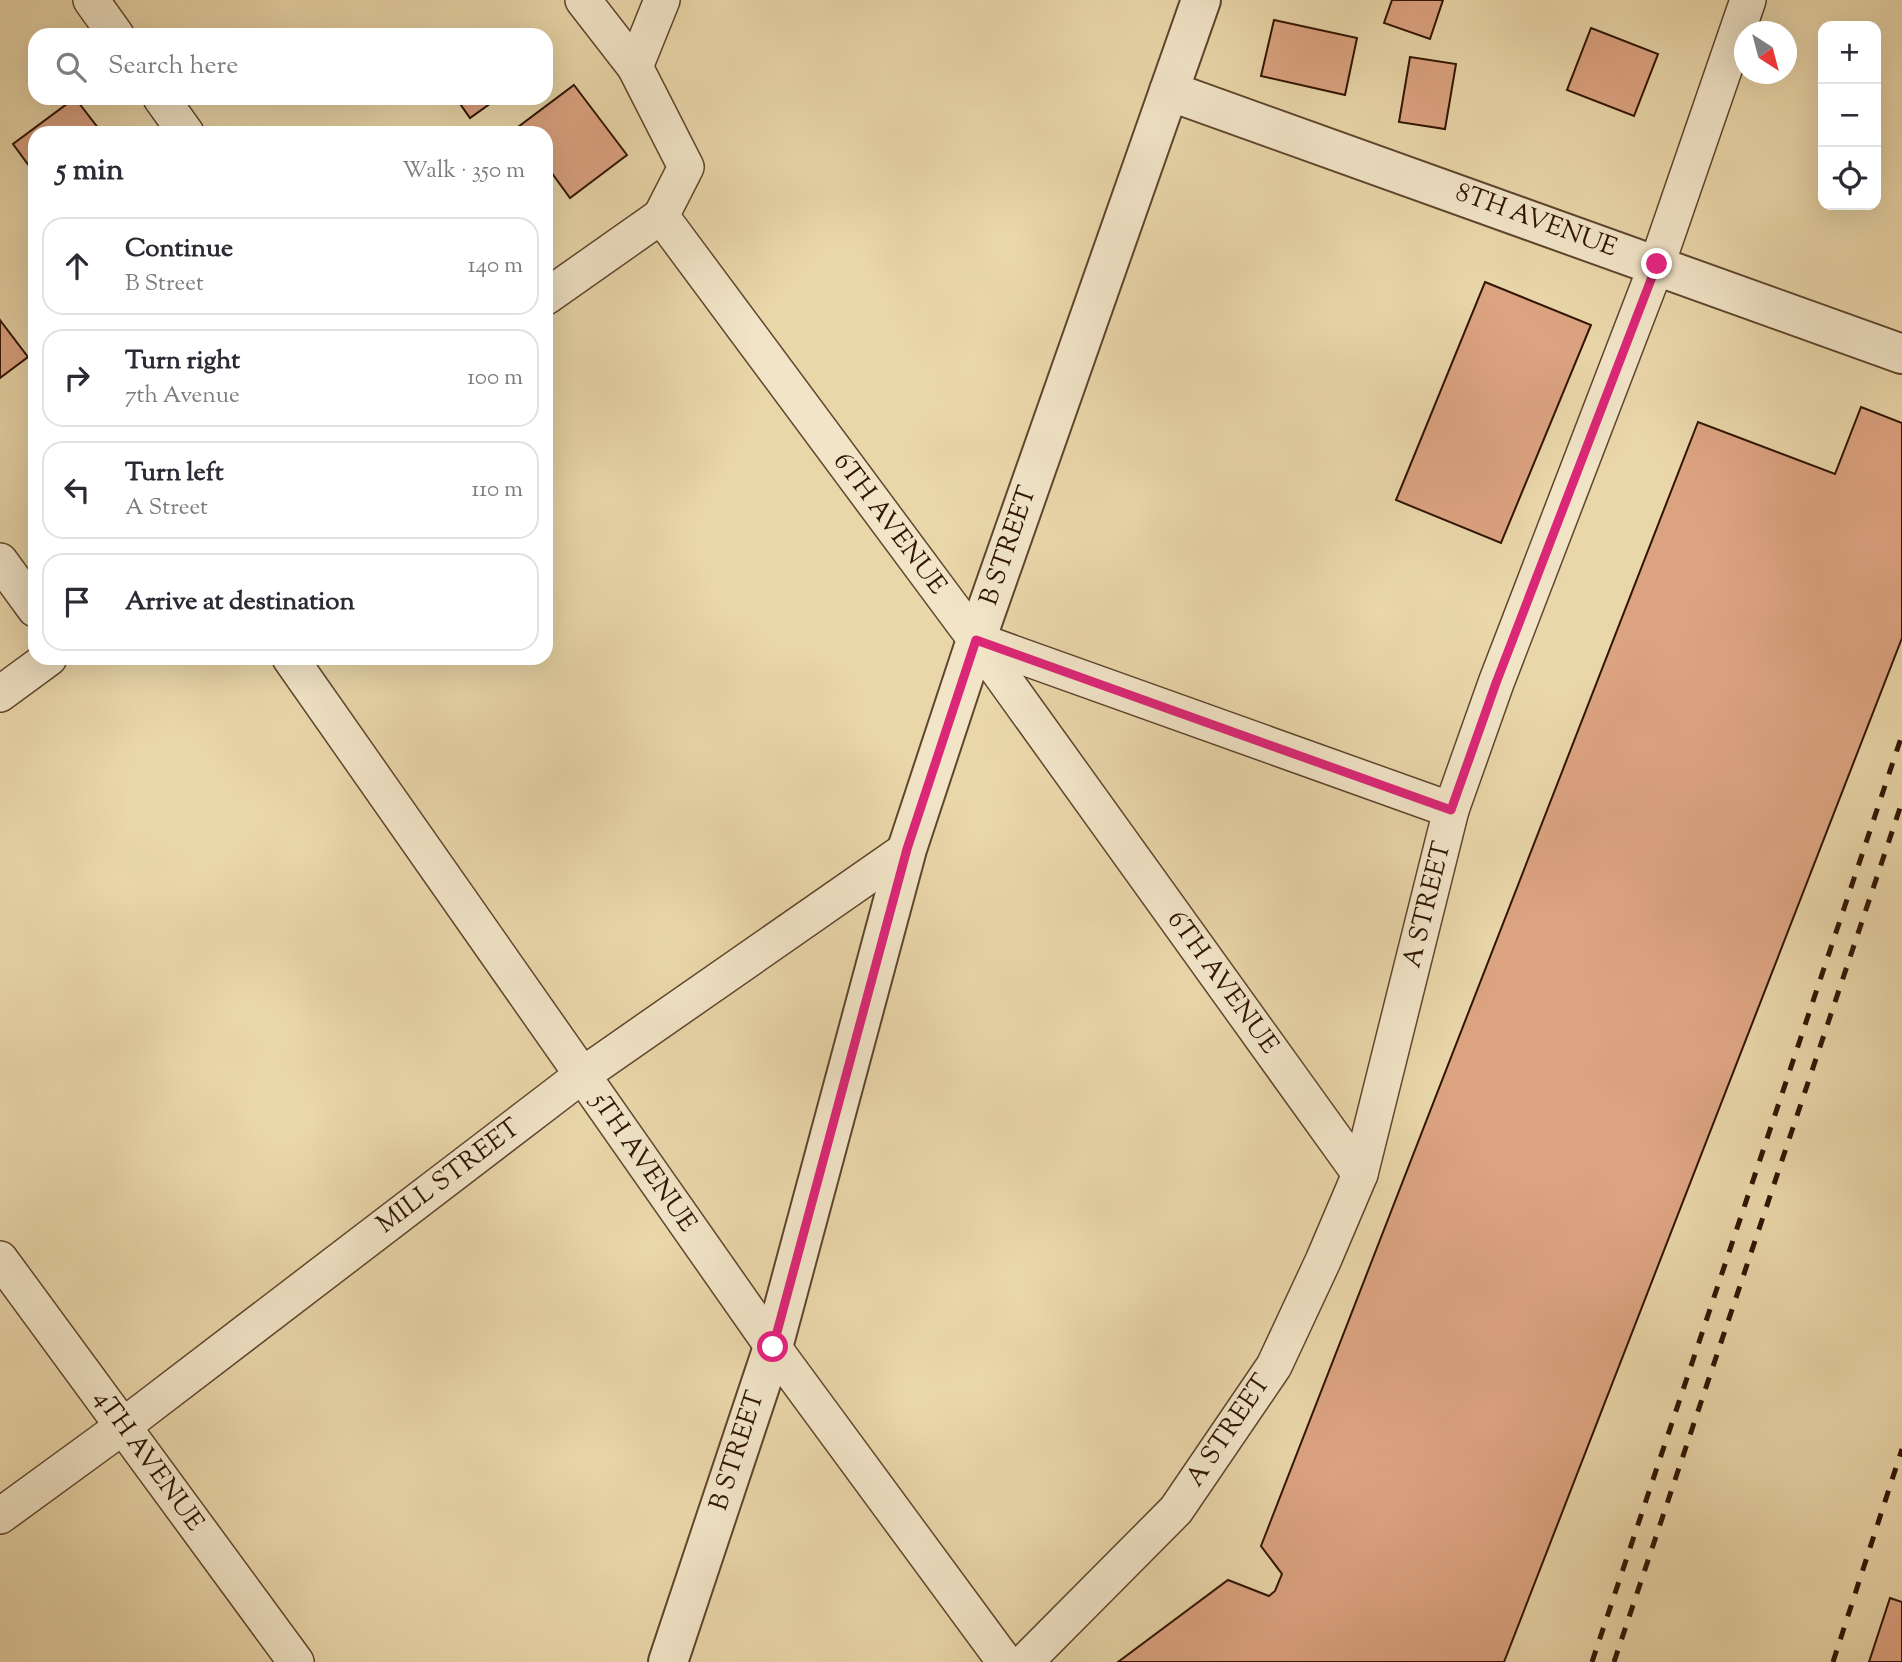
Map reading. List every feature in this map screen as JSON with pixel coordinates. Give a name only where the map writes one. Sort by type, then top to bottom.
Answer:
[{"type":"street","points":[[91,0],[111,28]]},
{"type":"street","points":[[553,292],[661,216],[686,167],[635,67],[583,0]]},
{"type":"street","points":[[635,67],[662,0]]},
{"type":"street","name":"B STREET","points":[[668,1662],[773,1347],[907,849],[976,640],[1200,0]]},
{"type":"street","name":"A STREET","points":[[1025,1662],[1176,1510],[1274,1366],[1323,1261],[1360,1174],[1451,810],[1496,683],[1657,264],[1748,0]]},
{"type":"street","name":"8TH AVENUE","points":[[1169,90],[1902,354]]},
{"type":"street","points":[[166,105],[181,126]]},
{"type":"street","name":"6TH AVENUE","points":[[661,216],[976,640],[1360,1174]]},
{"type":"street","points":[[0,561],[28,599]]},
{"type":"street","points":[[976,640],[1451,810]]},
{"type":"street","points":[[0,694],[39,665]]},
{"type":"street","name":"5TH AVENUE","points":[[295,665],[773,1347],[1005,1662]]},
{"type":"street","name":"MILL STREET","points":[[0,1517],[581,1076],[907,849]]},
{"type":"street","name":"4TH AVENUE","points":[[0,1259],[296,1662]]},
{"type":"building","points":[[1392,0],[1443,0],[1430,39],[1384,23]]},
{"type":"building","points":[[1274,20],[1357,38],[1345,95],[1261,76]]},
{"type":"building","points":[[1591,28],[1658,54],[1634,116],[1567,90]]},
{"type":"building","points":[[1410,57],[1456,64],[1445,129],[1399,122]]},
{"type":"building","points":[[574,85],[627,155],[570,198],[553,175],[553,126],[519,126],[547,105],[553,105],[553,101]]},
{"type":"building","points":[[66,105],[80,105],[97,126],[37,126]]},
{"type":"building","points":[[461,105],[488,105],[470,118]]},
{"type":"building","points":[[28,133],[28,164],[13,144]]},
{"type":"building","points":[[1485,282],[1591,325],[1501,543],[1396,500]]},
{"type":"building","points":[[0,320],[28,357],[0,378]]},
{"type":"building","points":[[1861,407],[1902,423],[1902,638],[1504,1662],[1118,1662],[1228,1580],[1269,1596],[1275,1591],[1282,1574],[1261,1546],[1698,422],[1835,474]]},
{"type":"building","points":[[1890,1598],[1902,1602],[1902,1662],[1869,1662]]},
{"type":"railway","points":[[1592,1662],[1902,735]]},
{"type":"railway","points":[[1614,1662],[1902,802]]},
{"type":"railway","points":[[1833,1662],[1902,1449]]},
{"type":"route","points":[[773,1347],[907,849],[976,640],[1451,810],[1496,683],[1657,264]]}]
